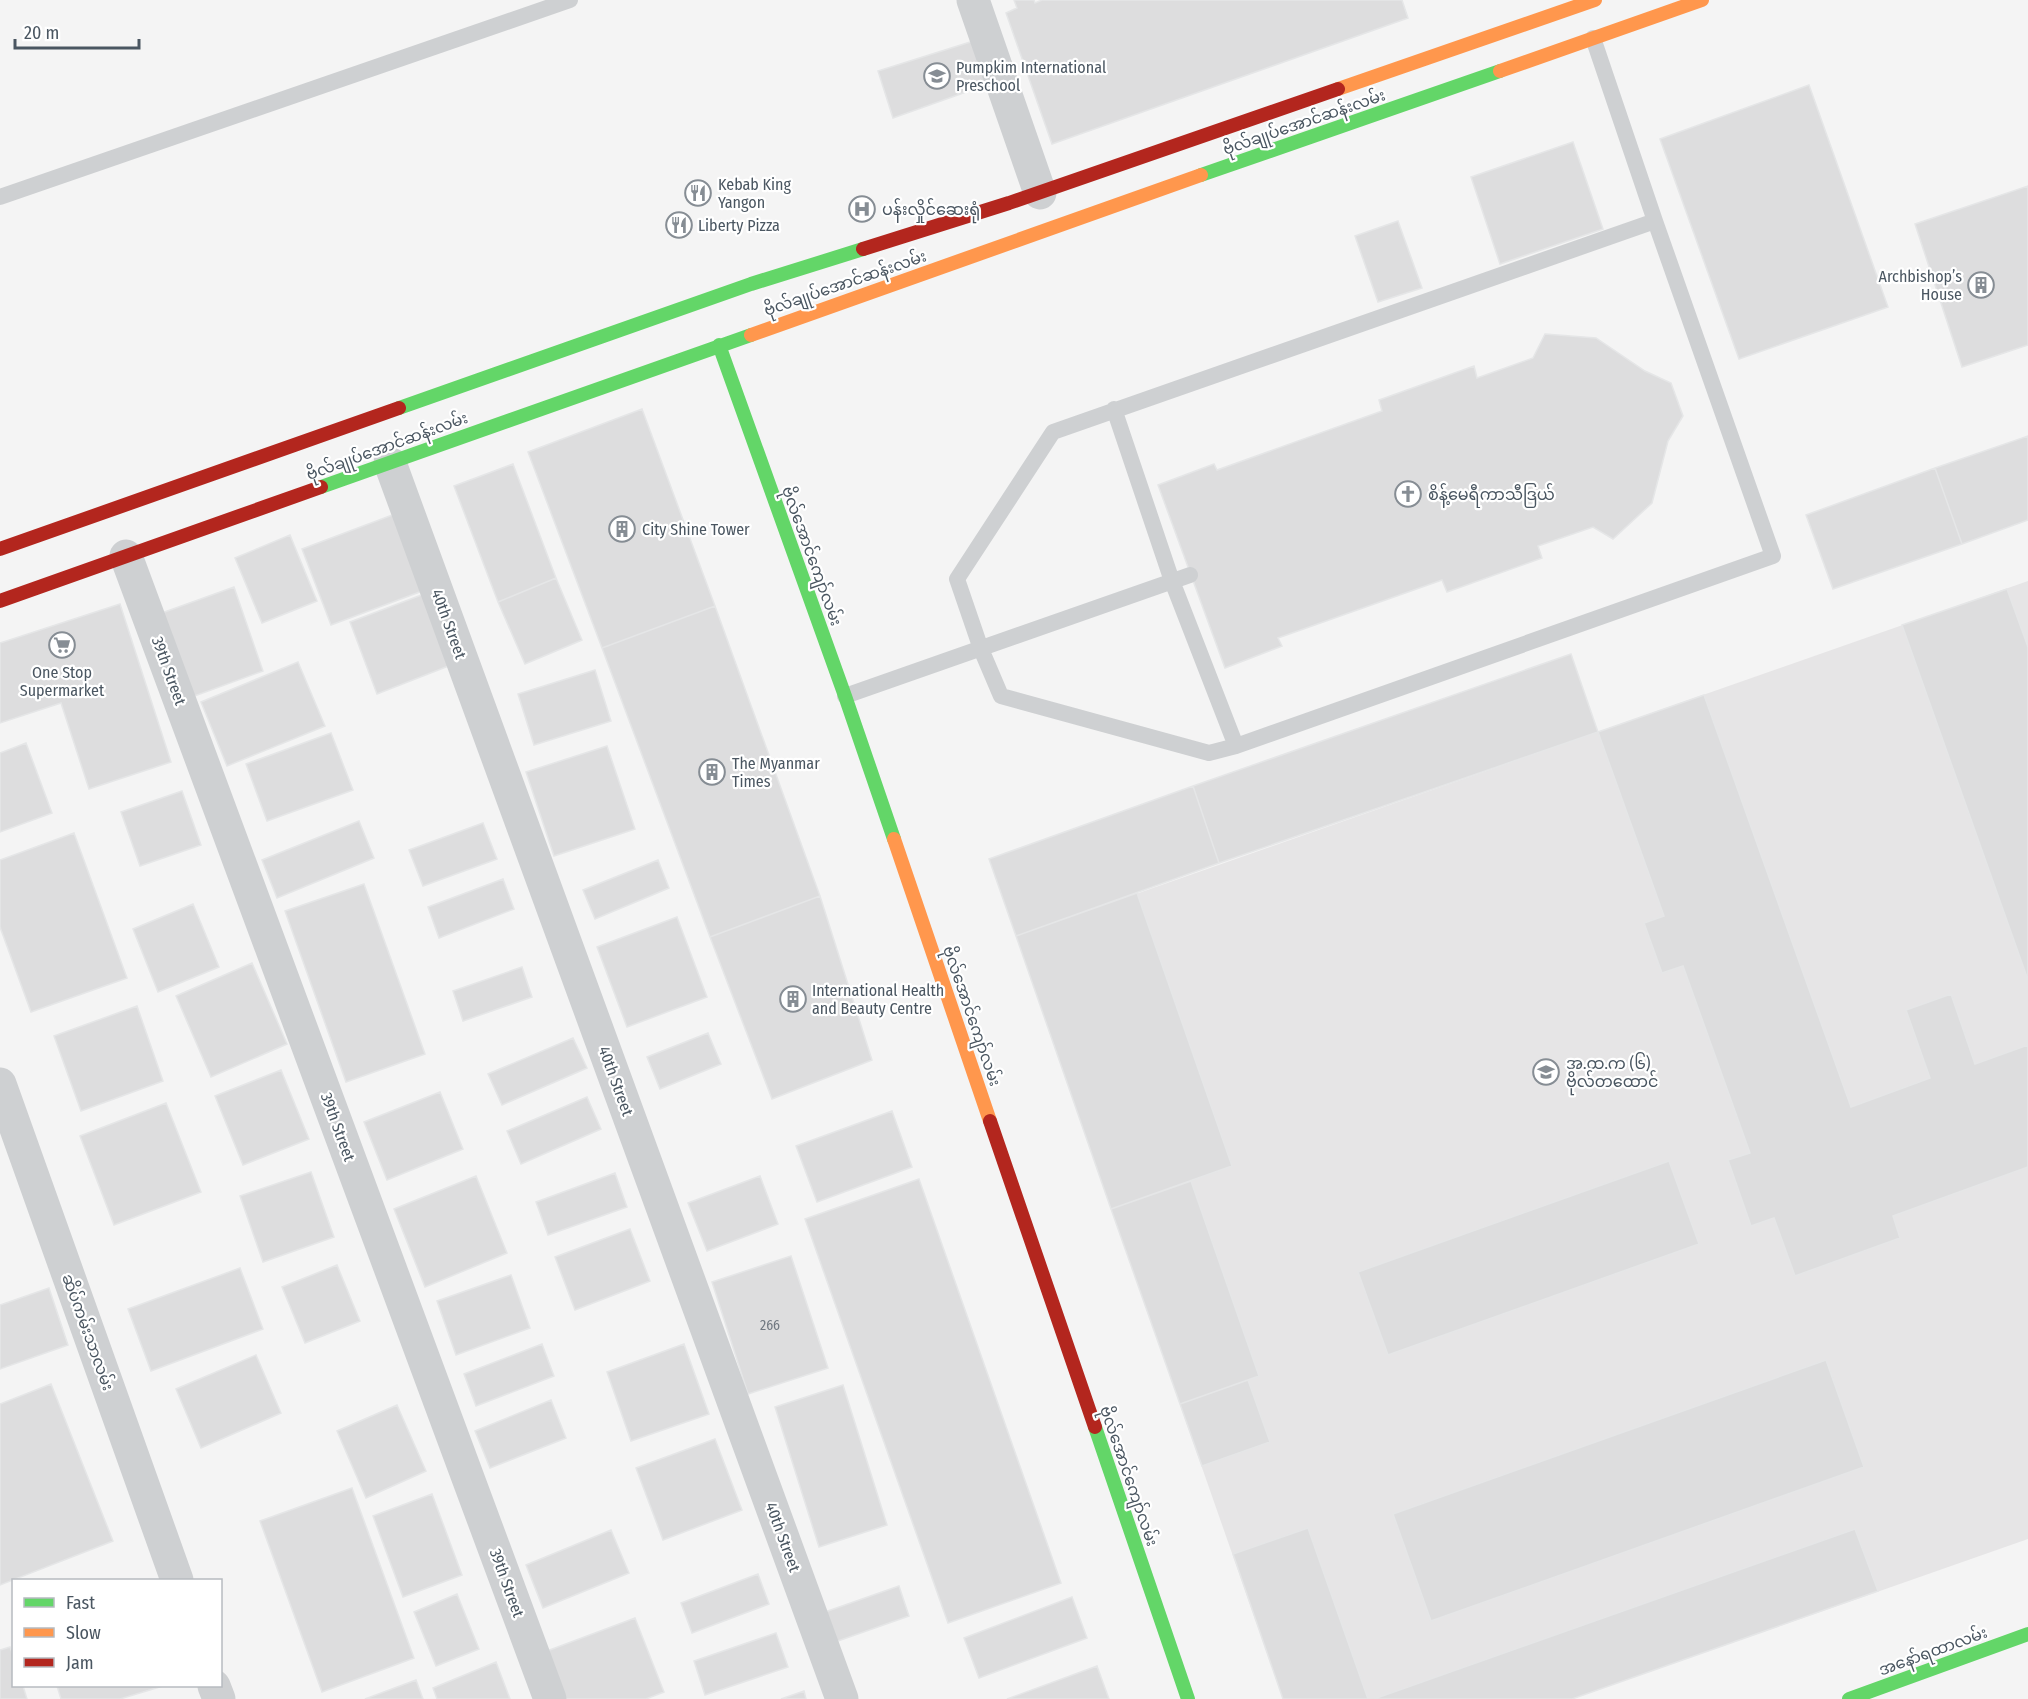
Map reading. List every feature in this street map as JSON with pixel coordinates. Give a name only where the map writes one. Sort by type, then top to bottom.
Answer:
[{"type":"main road","name":"ဗိုလ်ချုပ်အောင်ဆန်းလမ်း","points":[[0,601],[719,345],[764,323],[1021,239],[1702,0]]},
{"type":"main road","name":"ဗိုလ်ချုပ်အောင်ဆန်းလမ်း","points":[[0,549],[753,289],[1012,212],[1040,192],[1585,2]]},
{"type":"main road","points":[[1012,212],[1021,239]]},
{"type":"main road","name":"ဗိုလ်အောင်ကျော်လမ်း","points":[[719,345],[845,696],[1188,1699]]},
{"type":"main road","name":"အနော်ရထာလမ်း","points":[[1849,1699],[2028,1634]]},
{"type":"street","points":[[973,0],[1040,192]]},
{"type":"street","points":[[1585,2],[1593,38]]},
{"type":"street","name":"40th Street","points":[[390,463],[842,1699]]},
{"type":"street","name":"39th Street","points":[[126,556],[550,1699]]},
{"type":"street","name":"ဆိပ်ကမ်းသာလမ်း","points":[[0,1084],[176,1579]]},
{"type":"lane","points":[[0,197],[570,0]]},
{"type":"lane","points":[[1593,38],[1773,556],[1236,746],[1209,753],[1001,696],[981,649],[957,579],[1053,432],[1655,221]]},
{"type":"lane","points":[[1114,409],[1172,581],[1236,746]]},
{"type":"lane","points":[[845,696],[1190,575]]},
{"type":"shaded area","name":"အ.ထ.က (၆) ဗိုလ်တထောင်","points":[[2028,581],[2028,1539],[1572,1699],[1283,1699],[1016,936]]},
{"type":"building","points":[[1014,0],[1034,0],[1035,3],[1042,0],[1402,0],[1408,18],[1052,144],[1006,13],[1017,8]]},
{"type":"building","name":"Pumpkim International Preschool","points":[[983,38],[997,81],[893,118],[878,71]]},
{"type":"building","points":[[1809,85],[1888,307],[1739,359],[1660,139]]},
{"type":"building","points":[[1573,142],[1603,229],[1500,264],[1471,177]]},
{"type":"building","name":"Archbishop’s House","points":[[2028,186],[2028,345],[1962,367],[1915,224]]},
{"type":"building","points":[[1398,221],[1422,288],[1378,302],[1355,236]]},
{"type":"building","name":"စိန့်မေရီကာသီဒြယ်","points":[[1545,334],[1596,338],[1645,371],[1671,383],[1683,416],[1668,441],[1652,503],[1613,539],[1593,527],[1538,546],[1542,558],[1447,592],[1442,580],[1278,638],[1282,646],[1225,668],[1158,485],[1214,464],[1217,470],[1382,411],[1379,400],[1474,366],[1477,378],[1533,358]]},
{"type":"building","name":"City Shine Tower","points":[[642,409],[715,606],[602,648],[528,452]]},
{"type":"building","points":[[2028,436],[2028,520],[1962,544],[1935,468]]},
{"type":"building","points":[[513,464],[556,578],[498,602],[454,486]]},
{"type":"building","points":[[1935,468],[1962,544],[1833,589],[1806,515]]},
{"type":"building","points":[[395,514],[425,590],[331,625],[302,549]]},
{"type":"building","points":[[290,535],[317,601],[262,623],[235,558]]},
{"type":"building","points":[[556,578],[582,640],[525,664],[498,602]]},
{"type":"building","points":[[234,587],[263,671],[189,698],[159,614]]},
{"type":"building","points":[[2007,589],[2028,647],[2028,980],[1902,625]]},
{"type":"building","points":[[424,594],[451,665],[377,694],[350,622]]},
{"type":"building","points":[[120,604],[171,762],[89,789],[61,703],[0,723],[0,643]]},
{"type":"building","name":"The Myanmar Times","points":[[715,606],[820,896],[710,937],[602,648]]},
{"type":"building","points":[[1571,654],[1598,732],[1219,863],[1193,786]]},
{"type":"building","points":[[298,662],[325,726],[227,766],[201,702]]},
{"type":"building","points":[[595,670],[611,721],[534,745],[518,694]]},
{"type":"building","points":[[1704,695],[1851,1107],[1930,1078],[1906,1010],[1951,994],[1975,1064],[2028,1045],[2028,1167],[1893,1216],[1900,1238],[1795,1276],[1774,1218],[1751,1226],[1728,1160],[1750,1153],[1683,966],[1662,973],[1644,923],[1664,916],[1598,732]]},
{"type":"building","points":[[331,733],[353,790],[267,821],[246,764]]},
{"type":"building","points":[[26,743],[52,813],[0,832],[0,753]]},
{"type":"building","points":[[607,746],[635,829],[554,856],[526,772]]},
{"type":"building","points":[[1193,786],[1219,863],[1016,936],[989,859]]},
{"type":"building","points":[[182,791],[201,845],[140,866],[121,812]]},
{"type":"building","points":[[359,821],[374,858],[277,898],[262,860]]},
{"type":"building","points":[[483,823],[497,859],[423,886],[409,850]]},
{"type":"building","points":[[74,833],[127,978],[31,1012],[0,927],[0,860]]},
{"type":"building","points":[[658,860],[669,888],[595,919],[583,890]]},
{"type":"building","points":[[503,879],[514,909],[439,938],[428,907]]},
{"type":"building","points":[[364,884],[425,1054],[346,1082],[285,911]]},
{"type":"building","points":[[1137,893],[1232,1166],[1111,1209],[1016,936]]},
{"type":"building","name":"International Health and Beauty Centre","points":[[820,896],[872,1060],[772,1099],[710,937]]},
{"type":"building","points":[[193,904],[219,967],[158,992],[133,929]]},
{"type":"building","points":[[677,917],[707,997],[627,1027],[597,947]]},
{"type":"building","points":[[252,963],[287,1044],[211,1077],[176,996]]},
{"type":"building","points":[[522,967],[532,997],[463,1021],[453,991]]},
{"type":"building","points":[[137,1006],[163,1081],[81,1111],[54,1036]]},
{"type":"building","points":[[708,1033],[721,1064],[660,1089],[647,1057]]},
{"type":"building","points":[[573,1038],[587,1068],[502,1105],[488,1074]]},
{"type":"building","points":[[281,1070],[309,1139],[243,1165],[215,1096]]},
{"type":"building","points":[[440,1092],[463,1149],[387,1180],[364,1122]]},
{"type":"building","points":[[587,1097],[601,1129],[521,1164],[507,1131]]},
{"type":"building","points":[[166,1103],[201,1192],[114,1225],[80,1136]]},
{"type":"building","points":[[892,1111],[912,1167],[817,1202],[796,1146]]},
{"type":"building","points":[[1669,1161],[1699,1244],[1388,1355],[1358,1272]]},
{"type":"building","points":[[311,1172],[334,1237],[263,1262],[240,1196]]},
{"type":"building","points":[[615,1173],[627,1207],[548,1235],[536,1202]]},
{"type":"building","points":[[476,1176],[507,1253],[425,1287],[394,1209]]},
{"type":"building","points":[[760,1176],[778,1224],[707,1251],[688,1203]]},
{"type":"building","points":[[919,1179],[1061,1583],[948,1623],[805,1219]]},
{"type":"building","points":[[1191,1181],[1259,1376],[1180,1404],[1111,1209]]},
{"type":"building","points":[[630,1229],[650,1281],[575,1310],[555,1257]]},
{"type":"building","points":[[791,1256],[828,1368],[748,1394],[712,1282]]},
{"type":"building","points":[[337,1265],[360,1321],[305,1343],[282,1287]]},
{"type":"building","points":[[240,1268],[263,1329],[151,1371],[128,1309]]},
{"type":"building","points":[[511,1275],[530,1328],[456,1355],[437,1301]]},
{"type":"building","points":[[49,1288],[68,1345],[0,1369],[0,1305]]},
{"type":"building","points":[[542,1344],[554,1376],[476,1406],[464,1374]]},
{"type":"building","points":[[684,1344],[709,1414],[631,1441],[607,1372]]},
{"type":"building","points":[[256,1355],[281,1413],[201,1448],[176,1389]]},
{"type":"building","points":[[1826,1360],[1864,1467],[1431,1621],[1393,1514]]},
{"type":"building","points":[[1248,1380],[1270,1442],[1202,1466],[1180,1404]]},
{"type":"building","points":[[51,1384],[113,1541],[0,1585],[0,1404]]},
{"type":"building","points":[[843,1385],[887,1525],[819,1547],[775,1407]]},
{"type":"building","points":[[551,1400],[566,1438],[490,1468],[475,1431]]},
{"type":"building","points":[[397,1405],[426,1471],[366,1498],[337,1431]]},
{"type":"building","points":[[715,1439],[742,1510],[663,1540],[636,1468]]},
{"type":"building","points":[[352,1488],[414,1658],[322,1692],[260,1521]]},
{"type":"building","points":[[432,1494],[462,1575],[403,1597],[373,1516]]},
{"type":"building","points":[[1308,1528],[1368,1699],[1283,1699],[1233,1554]]},
{"type":"building","points":[[1855,1529],[1878,1591],[1572,1699],[1374,1699]]},
{"type":"building","points":[[611,1530],[629,1573],[543,1608],[526,1565]]},
{"type":"building","points":[[758,1574],[769,1604],[692,1633],[681,1603]]},
{"type":"building","points":[[899,1586],[909,1616],[835,1642],[825,1612]]},
{"type":"building","points":[[457,1594],[479,1649],[436,1666],[414,1612]]},
{"type":"building","points":[[1072,1597],[1087,1638],[979,1678],[964,1638]]},
{"type":"building","points":[[635,1618],[664,1692],[646,1699],[565,1699],[547,1651]]},
{"type":"building","points":[[776,1633],[788,1667],[705,1695],[694,1661]]},
{"type":"building","points":[[10,1647],[12,1687],[23,1687],[27,1699],[0,1699],[0,1650]]},
{"type":"building","points":[[496,1662],[510,1699],[437,1699],[433,1688]]},
{"type":"building","points":[[1097,1666],[1109,1699],[1007,1699]]},
{"type":"building","points":[[416,1680],[423,1699],[365,1699]]},
{"type":"building","points":[[57,1687],[160,1687],[120,1699],[61,1699]]},
{"type":"building","points":[[804,1691],[806,1699],[781,1699]]},
{"type":"traffic: fast","points":[[1201,175],[1500,71]]},
{"type":"traffic: fast","points":[[399,408],[751,284],[863,249]]},
{"type":"traffic: fast","points":[[321,487],[751,335]]},
{"type":"traffic: fast","points":[[719,345],[894,839]]},
{"type":"traffic: fast","points":[[1095,1427],[1188,1699]]},
{"type":"traffic: fast","points":[[1849,1699],[2028,1634]]},
{"type":"traffic: slow","points":[[1338,89],[1595,0]]},
{"type":"traffic: slow","points":[[1500,71],[1702,0]]},
{"type":"traffic: slow","points":[[751,335],[1201,175]]},
{"type":"traffic: slow","points":[[894,839],[990,1121]]},
{"type":"traffic: jam","points":[[863,249],[1009,203],[1338,89]]},
{"type":"traffic: jam","points":[[0,549],[399,408]]},
{"type":"traffic: jam","points":[[0,601],[321,487]]},
{"type":"traffic: jam","points":[[990,1121],[1095,1427]]},
{"type":"place","name":"Pumpkim International Preschool","points":[[937,76]]},
{"type":"place","name":"Kebab King Yangon","points":[[698,193]]},
{"type":"place","name":"ပန်းလှိုင်ဆေးရုံ","points":[[862,209]]},
{"type":"place","name":"Liberty Pizza","points":[[679,225]]},
{"type":"place","name":"Archbishop’s House","points":[[1981,285]]},
{"type":"place","name":"စိန့်မေရီကာသီဒြယ်","points":[[1408,494]]},
{"type":"place","name":"City Shine Tower","points":[[622,529]]},
{"type":"place","name":"One Stop Supermarket","points":[[62,645]]},
{"type":"place","name":"The Myanmar Times","points":[[712,772]]},
{"type":"place","name":"International Health and Beauty Centre","points":[[793,999]]},
{"type":"place","name":"အ.ထ.က (၆) ဗိုလ်တထောင်","points":[[1546,1072]]}]
